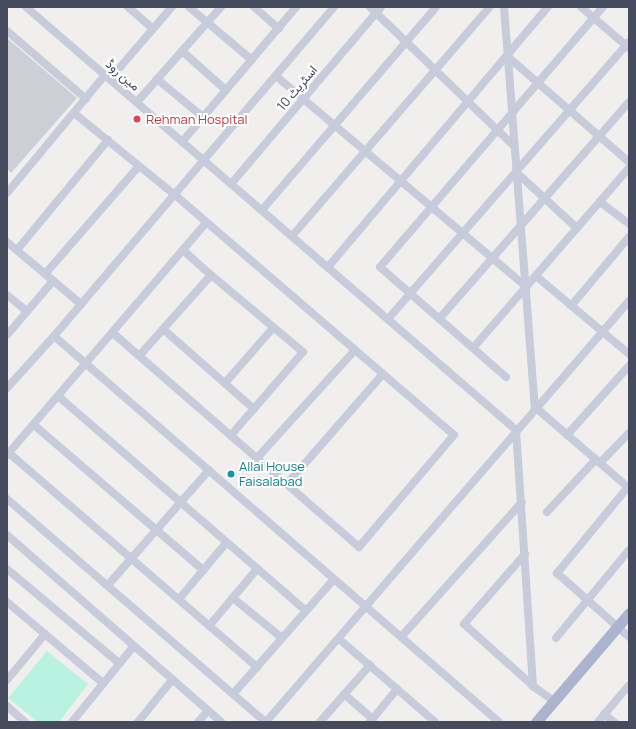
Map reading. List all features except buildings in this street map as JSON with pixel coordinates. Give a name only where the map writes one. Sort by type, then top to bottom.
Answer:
[{"type":"main road","points":[[536,722],[629,613]]},
{"type":"street","name":"مین روڈ","points":[[26,7],[516,430]]},
{"type":"street","points":[[128,7],[153,29]]},
{"type":"street","points":[[9,188],[86,99],[172,7]]},
{"type":"street","points":[[189,7],[252,60]]},
{"type":"street","points":[[137,102],[221,7]]},
{"type":"street","points":[[254,7],[280,29]]},
{"type":"street","points":[[182,142],[280,29],[296,7]]},
{"type":"street","points":[[7,388],[54,336],[334,7]]},
{"type":"street","points":[[262,210],[436,7]]},
{"type":"street","points":[[292,236],[490,7]]},
{"type":"street","points":[[504,7],[535,407],[628,488],[558,570],[559,576],[629,637]]},
{"type":"street","points":[[328,267],[548,7]]},
{"type":"street","points":[[388,319],[628,45],[581,7]]},
{"type":"street","points":[[506,378],[380,267],[603,7]]},
{"type":"street","points":[[376,9],[406,42],[514,146]]},
{"type":"street","name":"اسٹریٹ 10","points":[[231,184],[303,99],[376,9]]},
{"type":"street","points":[[7,31],[86,99]]},
{"type":"street","points":[[182,51],[226,90]]},
{"type":"street","points":[[507,56],[629,162]]},
{"type":"street","points":[[276,76],[525,287]]},
{"type":"street","points":[[157,79],[203,117]]},
{"type":"street","points":[[439,319],[629,102]]},
{"type":"street","points":[[74,113],[174,195],[454,434],[359,547],[113,333]]},
{"type":"street","points":[[17,250],[108,140]]},
{"type":"street","points":[[45,274],[139,166]]},
{"type":"street","points":[[473,348],[629,168]]},
{"type":"street","points":[[516,172],[577,228]]},
{"type":"street","points":[[600,202],[629,224]]},
{"type":"street","points":[[206,223],[8,454],[257,667]]},
{"type":"street","points":[[571,306],[629,237]]},
{"type":"street","points":[[7,242],[81,304]]},
{"type":"street","points":[[182,250],[303,352],[231,435]]},
{"type":"street","points":[[140,355],[211,274]]},
{"type":"street","points":[[536,276],[629,354]]},
{"type":"street","points":[[7,335],[53,281]]},
{"type":"street","points":[[7,294],[27,311]]},
{"type":"street","points":[[7,499],[266,722],[367,607],[535,407],[629,301]]},
{"type":"street","points":[[225,384],[273,328]]},
{"type":"street","points":[[163,329],[254,409]]},
{"type":"street","points":[[54,336],[499,722]]},
{"type":"street","points":[[257,458],[355,350]]},
{"type":"street","points":[[567,435],[629,366]]},
{"type":"street","points":[[287,484],[383,374]]},
{"type":"street","points":[[58,396],[306,611]]},
{"type":"street","points":[[34,425],[203,570]]},
{"type":"street","points":[[516,430],[522,502],[533,686]]},
{"type":"street","points":[[547,512],[598,461],[629,433]]},
{"type":"street","points":[[108,585],[208,470]]},
{"type":"street","points":[[401,637],[522,502]]},
{"type":"street","points":[[7,535],[133,647],[221,722]]},
{"type":"street","points":[[179,599],[226,543]]},
{"type":"street","points":[[556,638],[586,599],[629,550]]},
{"type":"street","points":[[525,554],[464,624],[533,686],[554,701]]},
{"type":"street","points":[[7,569],[119,663]]},
{"type":"street","points":[[209,626],[257,569]]},
{"type":"street","points":[[233,694],[334,579]]},
{"type":"street","points":[[233,598],[282,638]]},
{"type":"street","points":[[7,602],[103,683]]},
{"type":"street","points":[[7,680],[45,634]]},
{"type":"street","points":[[339,639],[397,689],[430,720]]},
{"type":"street","points":[[72,722],[133,647]]},
{"type":"street","points":[[321,722],[370,665]]},
{"type":"street","points":[[138,722],[172,680]]},
{"type":"street","points":[[598,722],[629,685]]},
{"type":"street","points":[[344,694],[372,720],[397,689]]},
{"type":"street","points":[[7,706],[25,722]]},
{"type":"street","points":[[198,722],[208,710]]},
{"type":"street","points":[[604,714],[614,722]]},
{"type":"green space","points":[[47,651],[88,684],[59,722],[38,722],[8,698]]},
{"type":"place","name":"Rehman Hospital","points":[[137,119]]},
{"type":"place","name":"Allai House Faisalabad","points":[[231,474]]}]
